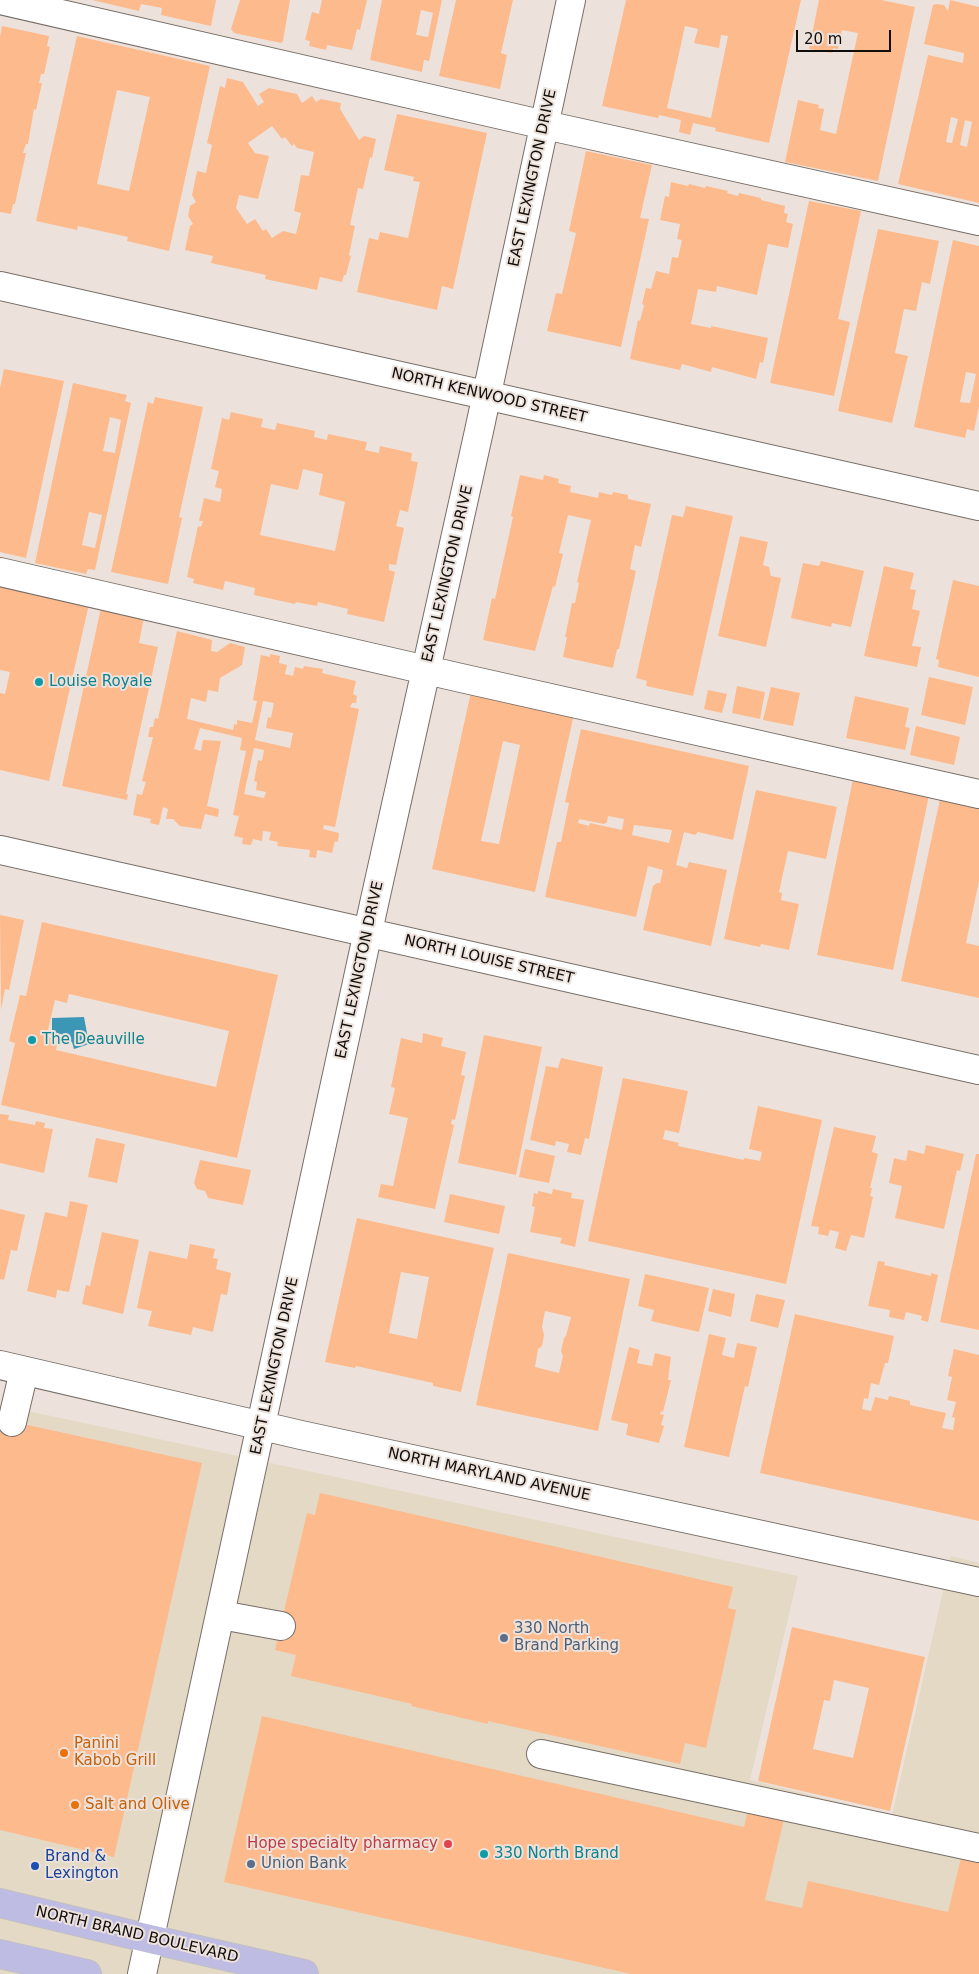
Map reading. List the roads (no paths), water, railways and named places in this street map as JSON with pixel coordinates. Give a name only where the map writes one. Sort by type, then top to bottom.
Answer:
[{"type":"main road","name":"NORTH BRAND BOULEVARD","points":[[0,1903],[304,1974]]},
{"type":"main road","points":[[0,1954],[87,1974]]},
{"type":"street","points":[[0,0],[545,125],[979,221]]},
{"type":"street","name":"EAST LEXINGTON DRIVE","points":[[142,1974],[368,932],[487,395],[570,0]]},
{"type":"street","name":"NORTH KENWOOD STREET","points":[[0,286],[979,506]]},
{"type":"street","points":[[0,572],[979,794]]},
{"type":"street","name":"NORTH LOUISE STREET","points":[[0,850],[979,1070]]},
{"type":"street","points":[[12,1368],[12,1422]]},
{"type":"street","name":"NORTH MARYLAND AVENUE","points":[[12,1368],[262,1426],[979,1582]]},
{"type":"street","points":[[221,1615],[281,1626]]},
{"type":"street","points":[[541,1754],[979,1848]]},
{"type":"water","points":[[84,1017],[89,1044],[74,1049],[72,1042],[63,1035],[52,1031],[52,1018]]},
{"type":"place","name":"Louise Royale","points":[[39,682]]},
{"type":"place","name":"The Deauville","points":[[32,1040]]},
{"type":"place","name":"330 North Brand Parking","points":[[504,1638]]},
{"type":"place","name":"Panini Kabob Grill","points":[[64,1753]]},
{"type":"place","name":"Salt and Olive","points":[[75,1805]]},
{"type":"place","name":"Hope specialty pharmacy","points":[[448,1844]]},
{"type":"place","name":"330 North Brand","points":[[484,1854]]},
{"type":"place","name":"Union Bank","points":[[251,1864]]},
{"type":"place","name":"Brand & Lexington","points":[[35,1866]]}]
